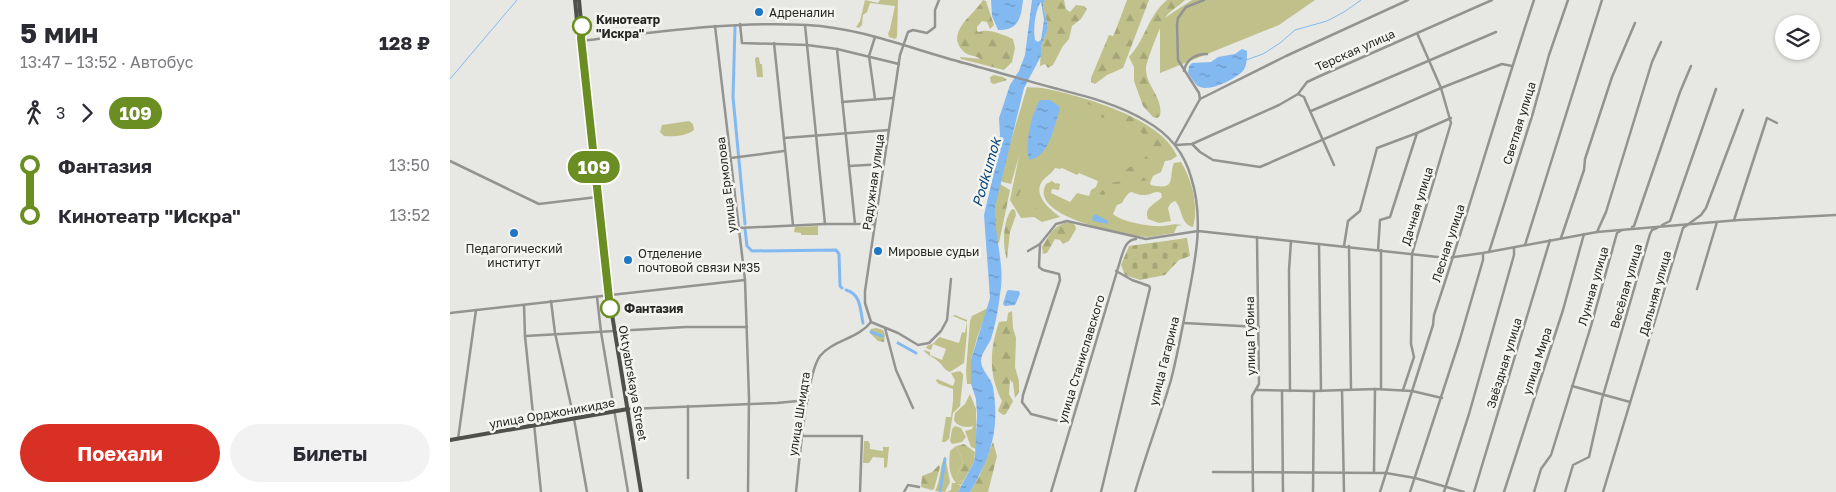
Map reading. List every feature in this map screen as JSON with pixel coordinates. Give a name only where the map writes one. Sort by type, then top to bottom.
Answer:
[{"type":"main road","name":"Oktyabrskaya Street","points":[[575,0],[578,11]]},
{"type":"main road","name":"Oktyabrskaya Street","points":[[579,0],[578,32],[581,40],[608,296],[641,492]]},
{"type":"main road","name":"улица Орджоникидзе","points":[[450,440],[628,409]]},
{"type":"street","points":[[904,44],[908,32],[913,30],[927,33],[935,27],[935,10],[939,0]]},
{"type":"street","points":[[1200,99],[1199,93],[1178,60],[1178,18],[1186,7],[1204,0]]},
{"type":"street","points":[[581,40],[734,24],[828,27],[904,44],[1122,109],[1163,132],[1176,145],[1200,99],[1286,56],[1408,0]]},
{"type":"street","name":"Терская улица","points":[[1176,145],[1192,144],[1298,94],[1307,82],[1492,0]]},
{"type":"street","name":"Лесная улица","points":[[1380,492],[1534,0]]},
{"type":"street","name":"Светлая улица","points":[[1489,252],[1533,114],[1549,55],[1568,0]]},
{"type":"street","points":[[1526,245],[1602,0]]},
{"type":"street","points":[[1561,238],[1612,77],[1635,23]]},
{"type":"street","points":[[740,24],[742,43],[807,45],[837,49],[899,64]]},
{"type":"street","points":[[805,25],[825,224]]},
{"type":"street","name":"улица Ермолова","points":[[715,26],[741,228],[745,280],[749,404],[748,492]]},
{"type":"street","points":[[1310,111],[1496,32]]},
{"type":"street","points":[[1344,246],[1348,220],[1360,211],[1377,148],[1451,118],[1441,88],[1417,33]]},
{"type":"street","points":[[875,36],[870,56],[875,99]]},
{"type":"street","points":[[1597,232],[1606,212],[1652,62],[1661,42]]},
{"type":"street","points":[[774,43],[793,225]]},
{"type":"street","name":"Радужная улица","points":[[871,322],[865,296],[899,64],[904,44]]},
{"type":"street","points":[[837,49],[855,224]]},
{"type":"street","points":[[1184,72],[1185,66],[1192,57],[1199,54],[1207,54]]},
{"type":"street","points":[[1192,144],[1200,152],[1213,160],[1260,167],[1441,88],[1502,64],[1512,66]]},
{"type":"street","name":"Лунная улица","points":[[1534,492],[1541,469],[1552,455],[1617,234],[1634,226],[1680,92],[1691,66]]},
{"type":"street","name":"Весёлая улица","points":[[1565,492],[1573,464],[1590,457],[1604,395],[1650,234],[1652,230],[1670,221],[1716,89]]},
{"type":"street","points":[[1298,94],[1304,97],[1334,165]]},
{"type":"street","points":[[842,102],[894,98]]},
{"type":"street","name":"Дальняя улица","points":[[1603,492],[1683,228],[1701,215],[1706,208],[1743,110]]},
{"type":"street","name":"Дачная улица","points":[[1403,390],[1414,357],[1411,344],[1412,254],[1451,118]]},
{"type":"street","points":[[1734,220],[1767,118],[1777,123]]},
{"type":"street","points":[[784,138],[889,130]]},
{"type":"street","points":[[1381,389],[1380,220],[1390,217],[1417,133]]},
{"type":"street","name":"улица Гагарина","points":[[1135,492],[1167,391],[1184,323],[1195,263],[1199,215],[1191,176],[1184,158],[1176,145]]},
{"type":"street","points":[[731,158],[785,151]]},
{"type":"street","points":[[450,161],[539,204],[597,197]]},
{"type":"street","points":[[849,166],[884,164]]},
{"type":"street","points":[[1028,251],[1040,244],[1056,224],[1067,221],[1078,222],[1138,238],[1156,238],[1198,231],[1291,242],[1453,257],[1483,254],[1597,232],[1734,220],[1836,215]]},
{"type":"street","points":[[1697,289],[1717,222]]},
{"type":"street","points":[[741,228],[825,224],[876,224]]},
{"type":"street","name":"улица Мира","points":[[1504,492],[1564,310],[1584,234]]},
{"type":"street","name":"улица Губина","points":[[1253,492],[1252,396],[1260,384],[1257,237]]},
{"type":"street","name":"улица Станиславского","points":[[1051,492],[1116,271],[1127,243],[1138,238]]},
{"type":"street","name":"Звёздная улица","points":[[1474,492],[1550,240]]},
{"type":"street","points":[[1290,391],[1289,270],[1291,242]]},
{"type":"street","points":[[1040,244],[1039,267],[1058,274],[1060,280],[1022,402],[1031,414],[1070,424]]},
{"type":"street","points":[[1319,244],[1321,391]]},
{"type":"street","points":[[1349,246],[1351,389]]},
{"type":"street","points":[[1444,492],[1469,414],[1514,255],[1514,248]]},
{"type":"street","points":[[1410,492],[1442,398],[1483,260],[1483,254]]},
{"type":"street","points":[[1101,492],[1150,288],[1116,271]]},
{"type":"street","points":[[871,322],[918,345],[929,344],[947,320],[951,279]]},
{"type":"street","points":[[450,313],[745,280]]},
{"type":"street","name":"Oktyabrskaya Street","points":[[597,297],[601,332],[628,492]]},
{"type":"street","points":[[552,301],[555,334],[574,419],[587,492]]},
{"type":"street","points":[[524,305],[525,336],[542,492]]},
{"type":"street","points":[[458,439],[476,310]]},
{"type":"street","name":"улица Шмидта","points":[[796,492],[808,400],[815,367],[821,356],[832,346],[862,332],[871,322]]},
{"type":"street","points":[[1184,323],[1259,327]]},
{"type":"street","points":[[525,336],[686,327],[747,327]]},
{"type":"street","points":[[885,328],[896,370],[913,408]]},
{"type":"street","points":[[1572,386],[1630,402]]},
{"type":"street","points":[[1374,472],[1375,389]]},
{"type":"street","points":[[1256,390],[1321,391],[1381,389],[1412,391],[1442,398]]},
{"type":"street","points":[[1342,390],[1344,492]]},
{"type":"street","points":[[1282,391],[1283,492]]},
{"type":"street","points":[[1314,391],[1314,492]]},
{"type":"street","name":"улица Орджоникидзе","points":[[628,409],[808,400]]},
{"type":"street","points":[[688,406],[688,478]]},
{"type":"street","points":[[803,436],[862,436],[860,492]]},
{"type":"street","points":[[1213,472],[1374,472],[1415,478],[1464,492]]},
{"type":"street","points":[[904,492],[908,485],[919,487]]},
{"type":"green space","points":[[865,0],[878,3],[880,0],[898,0],[897,37],[895,39],[889,37],[888,34],[895,6],[870,3],[867,12],[863,15],[862,25],[859,28],[856,27],[860,21]]},
{"type":"green space","points":[[983,0],[986,1],[994,25],[990,29],[987,22],[982,21],[977,27],[977,31],[991,31],[1013,39],[1015,48],[1012,62],[1004,70],[961,59],[960,57],[980,59],[963,51],[958,44],[957,37],[963,24]]},
{"type":"green space","points":[[1045,0],[1064,0],[1066,9],[1070,12],[1076,5],[1084,6],[1087,9],[1081,19],[1072,26],[1069,39],[1053,65],[1048,68],[1045,64],[1040,66],[1041,47],[1048,28],[1043,5]]},
{"type":"green space","points":[[1127,0],[1149,0],[1123,68],[1107,75],[1095,84],[1091,82],[1091,78],[1109,35],[1113,36],[1115,32]]},
{"type":"green space","points":[[1167,0],[1185,0],[1165,18],[1146,68],[1148,80],[1160,106],[1160,116],[1157,118],[1153,117],[1143,106],[1134,81],[1134,67],[1129,57],[1135,50],[1155,14]]},
{"type":"green space","points":[[1192,0],[1315,0],[1279,25],[1160,73],[1160,21]]},
{"type":"green space","points":[[757,57],[760,64],[762,64],[763,77],[757,77],[755,59]]},
{"type":"green space","points":[[994,75],[1007,80],[994,84],[991,83],[990,77]]},
{"type":"green space","points":[[1027,87],[1042,88],[1077,96],[1118,110],[1155,130],[1168,142],[1177,156],[1165,161],[1161,172],[1153,176],[1150,183],[1151,185],[1159,186],[1169,184],[1174,163],[1181,162],[1188,177],[1195,202],[1193,227],[1186,223],[1175,201],[1168,208],[1171,221],[1159,223],[1148,219],[1147,211],[1162,197],[1161,193],[1157,192],[1141,195],[1130,192],[1122,203],[1117,205],[1113,214],[1129,222],[1144,225],[1182,225],[1177,226],[1174,233],[1148,237],[1138,236],[1095,227],[1062,214],[1050,205],[1044,195],[1046,184],[1052,181],[1060,184],[1059,190],[1052,189],[1051,193],[1070,202],[1077,193],[1089,196],[1098,181],[1062,168],[1055,168],[1042,181],[1039,188],[1044,203],[1060,217],[1042,222],[1034,217],[1021,218],[1010,200],[1019,156],[1011,184],[999,181]]},
{"type":"green space","points":[[1089,101],[1140,121],[1165,141],[1166,152],[1159,151],[1149,180],[1123,184],[1103,195],[1099,194],[1109,183],[1143,178],[1146,175],[1144,172],[1130,173],[1124,176],[1122,173],[1143,161],[1154,143],[1138,130],[1123,127],[1123,123],[1115,117],[1101,117],[1099,109],[1083,102]]},
{"type":"green space","points":[[689,121],[693,124],[694,130],[688,134],[664,136],[660,132],[662,125]]},
{"type":"green space","points":[[1023,160],[1030,162],[1031,166],[1027,180],[1015,199],[1020,178],[1026,168]]},
{"type":"green space","points":[[1000,184],[1010,190],[999,243],[996,234],[995,212]]},
{"type":"green space","points":[[1022,208],[1029,211],[1038,208],[1040,216],[1037,218],[1031,215],[1022,215],[1020,213]]},
{"type":"green space","points":[[1012,209],[1015,210],[1016,215],[1010,232],[1007,259],[1004,247],[1004,233]]},
{"type":"green space","points":[[1070,222],[1075,225],[1076,229],[1069,241],[1063,244],[1060,240],[1055,239],[1047,253],[1043,254],[1042,247],[1053,230],[1060,225]]},
{"type":"green space","points":[[818,226],[818,235],[801,235],[801,233],[794,232],[795,227]]},
{"type":"green space","points":[[1187,238],[1190,256],[1179,260],[1165,275],[1140,280],[1125,275],[1121,265],[1129,246]]},
{"type":"green space","points":[[988,308],[971,360],[971,384],[967,384],[966,371],[970,321],[972,316]]},
{"type":"green space","points":[[1012,311],[1013,328],[1016,338],[1015,367],[1019,381],[1019,392],[1015,398],[1013,383],[1010,380],[1009,394],[1013,401],[1006,414],[1003,415],[998,411],[1002,401],[994,381],[992,352],[999,322],[1007,321],[1008,313]]},
{"type":"green space","points":[[955,315],[967,320],[967,322],[953,316],[950,317]]},
{"type":"green space","points":[[967,322],[964,363],[950,372],[923,350],[942,360],[946,349],[933,344],[931,350],[926,348],[927,346],[934,343],[939,337],[959,343],[962,332],[965,333]]},
{"type":"green space","points":[[871,329],[883,330],[885,335],[884,342],[878,341],[870,333]]},
{"type":"green space","points":[[960,371],[963,377],[960,406],[953,413],[949,439],[942,442],[946,417],[951,417],[953,389],[936,381],[937,379],[953,386],[955,380],[951,373]]},
{"type":"green space","points":[[970,394],[976,409],[976,449],[971,447],[965,431],[972,429],[973,426],[962,426],[954,420],[955,413],[965,404]]},
{"type":"green space","points":[[955,426],[961,428],[966,437],[962,442],[952,444],[950,441],[952,429]]},
{"type":"green space","points":[[864,441],[868,441],[870,449],[883,451],[883,447],[889,447],[887,467],[884,468],[884,458],[873,457],[869,463],[863,463]]},
{"type":"green space","points":[[993,442],[997,456],[988,492],[970,492],[980,475]]},
{"type":"green space","points":[[964,444],[975,452],[974,462],[964,480],[958,482],[956,477],[962,464],[962,458],[956,446]]},
{"type":"green space","points":[[956,446],[962,458],[962,464],[956,477],[959,482],[964,480],[961,485],[957,484],[961,486],[958,492],[947,492],[951,490],[952,483],[956,483],[950,472],[949,464],[950,451]]},
{"type":"green space","points":[[945,456],[950,482],[945,492],[935,491],[942,465]]},
{"type":"green space","points":[[939,465],[934,489],[921,487],[922,476],[932,472]]},
{"type":"water","points":[[991,0],[1023,0],[1018,22],[1005,30],[998,30],[992,16]]},
{"type":"water","points":[[1032,0],[1045,0],[1043,5],[1048,28],[1041,47],[1041,56],[1024,88],[995,207],[1002,278],[993,333],[981,360],[981,364],[993,387],[995,416],[992,442],[983,467],[970,492],[958,492],[974,462],[975,456],[977,415],[976,399],[971,384],[971,360],[990,298],[984,215],[1000,135],[999,118],[1010,85],[1019,71],[1025,55]],"holes":[[[1041,2],[1044,20],[1041,40],[1038,42],[1035,40],[1034,26],[1037,10]]]},
{"type":"water","points":[[1242,49],[1247,51],[1243,71],[1222,84],[1203,88],[1197,85],[1188,73],[1189,66],[1192,63],[1211,62],[1218,57],[1235,54]]},
{"type":"water","points":[[1040,100],[1050,100],[1059,106],[1060,109],[1046,147],[1036,158],[1029,160],[1030,129]]},
{"type":"water","points":[[1095,214],[1108,221],[1107,224],[1093,221],[1092,218]]},
{"type":"water","points":[[1009,290],[1019,291],[1020,294],[1015,305],[1005,306],[1003,304]]},
{"type":"waterway","points":[[450,79],[517,0]]},
{"type":"waterway","points":[[1246,60],[1263,54],[1295,30],[1327,21],[1361,0]]},
{"type":"waterway","points":[[735,27],[733,97],[745,224]]},
{"type":"waterway","points":[[745,229],[747,246],[752,251],[836,250],[839,254],[840,286],[842,288]]},
{"type":"waterway","points":[[846,290],[855,295],[860,307],[863,323]]},
{"type":"waterway","points":[[871,332],[882,336]]},
{"type":"waterway","points":[[898,343],[916,353]]},
{"type":"waterway","points":[[940,492],[945,459]]},
{"type":"bus line","name":"109","points":[[582,26],[581,38],[596,192],[610,308]]},
{"type":"place","name":"Адреналин","points":[[759,12]]},
{"type":"place","name":"Кинотеатр \"Искра\"","points":[[582,26]]},
{"type":"place","name":"Педагогический институт","points":[[514,233]]},
{"type":"place","name":"Мировые судьи","points":[[878,251]]},
{"type":"place","name":"Отделение почтовой связи №35","points":[[628,260]]},
{"type":"place","name":"Фантазия","points":[[610,308]]},
{"type":"water label","name":"Podkumok","points":[[986,172]]}]
